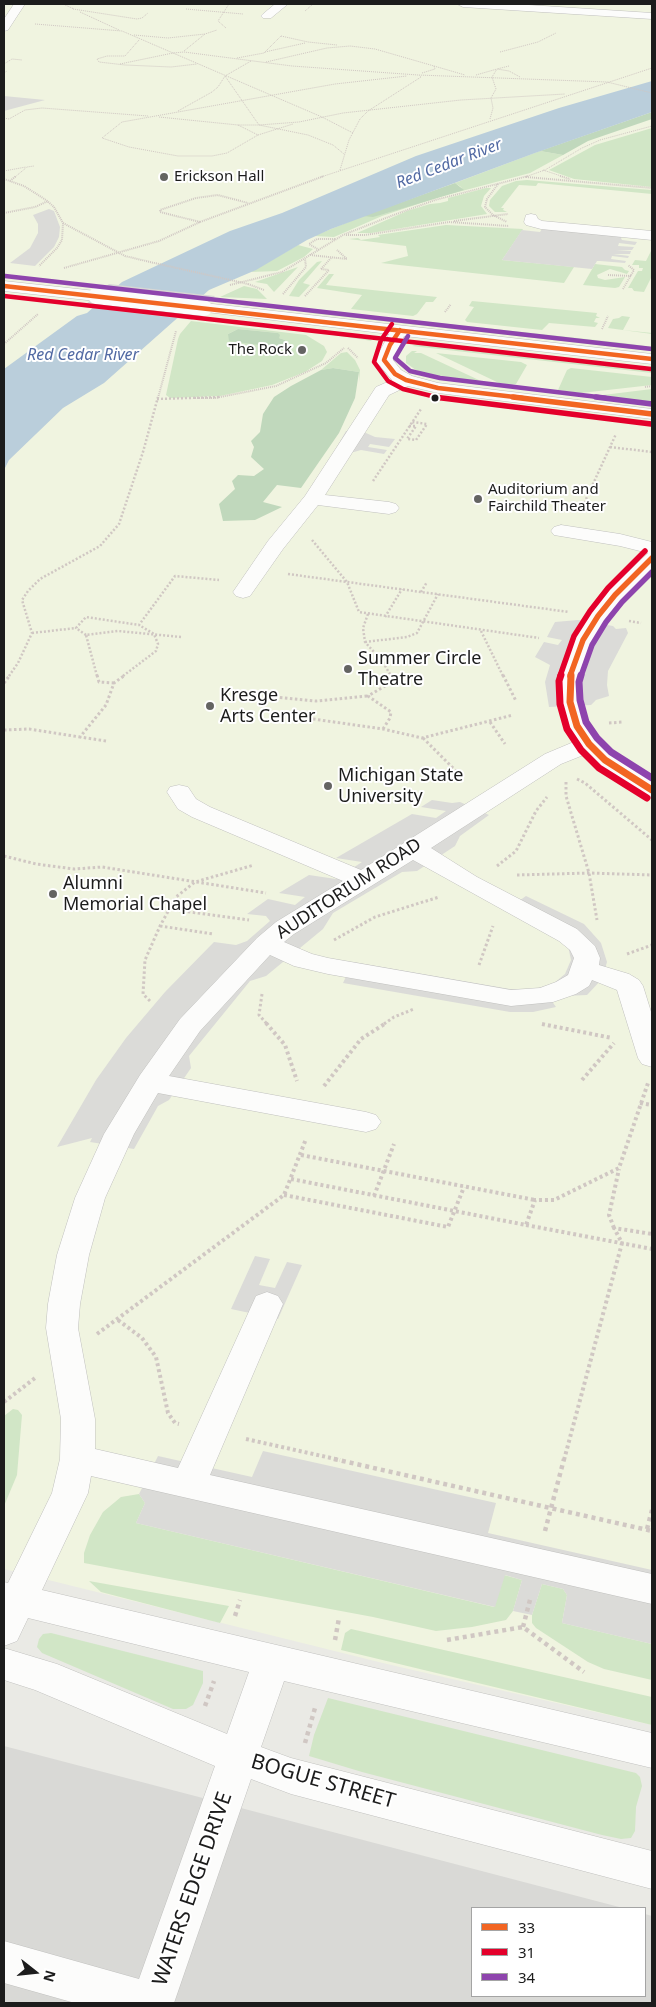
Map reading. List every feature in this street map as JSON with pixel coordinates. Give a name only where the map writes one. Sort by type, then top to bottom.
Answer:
[{"type":"street","points":[[4,28],[19,4]]},
{"type":"street","points":[[267,16],[282,4]]},
{"type":"street","points":[[463,4],[521,6],[652,16]]},
{"type":"street","points":[[531,218],[531,222],[541,225],[652,236]]},
{"type":"street","points":[[4,286],[652,359]]},
{"type":"street","points":[[400,330],[390,345],[384,360],[395,374],[406,380],[438,388],[652,414]]},
{"type":"street","points":[[243,592],[275,545],[313,499],[382,391],[406,380]]},
{"type":"street","points":[[313,499],[389,508]]},
{"type":"street","points":[[561,532],[620,540],[652,548]]},
{"type":"street","points":[[652,558],[615,595],[598,616],[580,647],[568,681],[570,702],[577,726],[589,744],[605,760],[652,790]]},
{"type":"street","name":"AUDITORIUM ROAD","points":[[9,1609],[70,1493],[77,1459],[78,1419],[65,1354],[62,1328],[64,1304],[73,1255],[90,1198],[119,1134],[150,1082],[190,1025],[266,944],[285,928],[413,848],[560,766],[589,744]]},
{"type":"street","points":[[179,792],[187,804],[201,812],[362,880]]},
{"type":"street","points":[[266,944],[303,960],[328,966],[512,998],[543,996],[566,988],[579,980],[585,969],[587,958],[582,946],[568,935],[468,882],[413,848]]},
{"type":"street","points":[[585,969],[619,980],[629,986],[651,1069]]},
{"type":"street","points":[[150,1082],[366,1122]]},
{"type":"street","points":[[189,1484],[267,1304]]},
{"type":"street","points":[[77,1459],[652,1589]]},
{"type":"street","points":[[9,1609],[225,1650],[652,1750]]},
{"type":"street","name":"WATERS EDGE DRIVE","points":[[152,2003],[240,1758],[272,1661]]},
{"type":"street","name":"BOGUE STREET","points":[[4,1664],[43,1676],[194,1740],[292,1776],[652,1870]]},
{"type":"street","points":[[4,1962],[148,2003]]},
{"type":"path","points":[[63,4],[132,35],[139,40],[173,52],[322,117],[353,133]]},
{"type":"path","points":[[226,28],[218,21],[229,4]]},
{"type":"path","points":[[73,8],[137,19],[148,14]]},
{"type":"path","points":[[186,9],[248,14]]},
{"type":"path","points":[[32,24],[122,31]]},
{"type":"path","points":[[87,33],[92,29]]},
{"type":"path","points":[[132,35],[168,38],[205,34],[217,30]]},
{"type":"path","points":[[500,52],[538,42],[560,31]]},
{"type":"path","points":[[184,52],[205,34]]},
{"type":"path","points":[[264,53],[282,35],[308,42],[375,49],[472,76],[508,66]]},
{"type":"path","points":[[139,40],[125,56],[107,56],[97,59],[99,62],[171,67],[198,64]]},
{"type":"path","points":[[234,59],[308,42]]},
{"type":"path","points":[[263,63],[327,48],[350,46]]},
{"type":"path","points":[[120,64],[173,52],[184,52],[263,63],[336,70],[607,82],[652,93]]},
{"type":"path","points":[[4,64],[12,59],[22,60]]},
{"type":"path","points":[[174,113],[212,92],[225,76],[251,61]]},
{"type":"path","points":[[299,122],[258,135],[227,153],[212,156],[190,157],[104,141],[102,138],[122,122],[335,84],[418,74],[435,69],[434,66]]},
{"type":"path","points":[[60,269],[159,241],[200,222],[340,170],[652,68]]},
{"type":"path","points":[[492,77],[497,69]]},
{"type":"path","points":[[497,69],[509,71],[520,78]]},
{"type":"path","points":[[4,73],[8,71]]},
{"type":"path","points":[[340,170],[344,154],[360,119],[368,111],[421,77],[418,74]]},
{"type":"path","points":[[225,76],[240,101],[259,126],[322,140],[333,145],[344,154]]},
{"type":"path","points":[[490,120],[493,108],[491,98],[496,89],[492,77]]},
{"type":"path","points":[[4,123],[19,112],[42,108],[238,126],[259,126],[368,111],[491,98],[570,94]]},
{"type":"path","points":[[115,114],[122,122]]},
{"type":"path","points":[[4,118],[9,119]]},
{"type":"path","points":[[238,126],[258,135]]},
{"type":"path","points":[[223,287],[282,272],[343,235],[436,200],[525,177],[543,170],[600,140],[652,126]]},
{"type":"path","points":[[4,171],[34,166]]},
{"type":"path","points":[[10,181],[27,167]]},
{"type":"path","points":[[543,170],[575,181]]},
{"type":"path","points":[[525,177],[652,188]]},
{"type":"path","points":[[4,178],[36,193],[48,201],[60,215],[63,223],[62,240],[57,248],[33,271]]},
{"type":"path","points":[[449,222],[517,226],[493,215],[486,207],[487,199],[498,184]]},
{"type":"path","points":[[200,222],[160,212],[160,210],[196,198],[218,195],[248,204]]},
{"type":"path","points":[[4,214],[35,207],[48,201]]},
{"type":"path","points":[[343,235],[365,235],[516,213]]},
{"type":"path","points":[[63,223],[125,256],[248,284],[262,288],[268,295]]},
{"type":"path","points":[[319,250],[309,244],[317,239],[337,239]]},
{"type":"path","points":[[310,255],[347,259],[336,250]]},
{"type":"path","points":[[331,258],[321,269],[331,272]]},
{"type":"path","points":[[281,295],[306,267],[305,259]]},
{"type":"path","points":[[623,289],[634,270],[628,265]]},
{"type":"path","points":[[304,298],[327,272]]},
{"type":"path","points":[[608,275],[630,276]]},
{"type":"path","points":[[4,344],[40,313]]},
{"type":"path","points":[[4,683],[18,663],[32,634],[22,600],[28,591],[40,579],[100,546],[119,524],[142,452],[176,331],[180,327]]},
{"type":"path","points":[[342,343],[358,357],[362,365]]},
{"type":"path","points":[[157,399],[215,398],[276,386],[326,363],[346,346]]},
{"type":"path","points":[[370,486],[424,403]]},
{"type":"path","points":[[409,426],[416,426],[407,439],[416,440],[427,424],[412,422]]},
{"type":"path","points":[[580,511],[619,427]]},
{"type":"path","points":[[610,447],[652,452]]},
{"type":"path","points":[[296,520],[347,582],[359,612],[539,638]]},
{"type":"path","points":[[139,625],[175,576],[220,580],[238,577],[245,569],[641,622]]},
{"type":"path","points":[[421,592],[427,582]]},
{"type":"path","points":[[386,617],[402,589]]},
{"type":"path","points":[[365,642],[407,637],[417,633],[438,594]]},
{"type":"path","points":[[265,696],[316,701],[368,696],[385,686],[390,674],[382,661],[365,642],[363,628],[368,614]]},
{"type":"path","points":[[32,634],[76,628],[86,617],[139,625],[154,634],[158,644],[156,651],[114,683],[106,705],[80,737]]},
{"type":"path","points":[[76,628],[86,635],[99,682],[114,683]]},
{"type":"path","points":[[86,635],[118,630],[181,637]]},
{"type":"path","points":[[481,630],[516,701]]},
{"type":"path","points":[[368,696],[391,712],[390,718],[383,730]]},
{"type":"path","points":[[313,719],[422,738],[513,715]]},
{"type":"path","points":[[490,722],[505,744]]},
{"type":"path","points":[[4,730],[29,729],[106,741]]},
{"type":"path","points":[[422,738],[459,774]]},
{"type":"path","points":[[560,766],[585,783],[652,840]]},
{"type":"path","points":[[560,766],[566,796],[589,873],[598,927]]},
{"type":"path","points":[[560,766],[516,851],[495,868],[514,875],[589,873],[652,875]]},
{"type":"path","points":[[150,1001],[143,994],[146,960],[160,926],[176,897],[195,882],[298,853]]},
{"type":"path","points":[[4,856],[36,864],[74,869],[102,867],[266,893]]},
{"type":"path","points":[[471,991],[502,901],[514,875]]},
{"type":"path","points":[[4,1402],[65,1354],[118,1320],[284,1195],[307,1142],[304,1111],[295,1074],[285,1045],[259,1015],[260,997],[274,978],[375,917],[448,894],[468,882]]},
{"type":"path","points":[[160,926],[213,934]]},
{"type":"path","points":[[304,1111],[361,1039],[394,1017],[416,1008]]},
{"type":"path","points":[[535,1023],[618,1039],[582,1080]]},
{"type":"path","points":[[523,1627],[550,1508],[622,1244],[609,1215],[619,1168],[651,1069]]},
{"type":"path","points":[[640,1103],[652,1105]]},
{"type":"path","points":[[374,1196],[394,1144]]},
{"type":"path","points":[[301,1155],[535,1200],[554,1200],[619,1168]]},
{"type":"path","points":[[291,1179],[622,1244],[652,1248]]},
{"type":"path","points":[[284,1195],[448,1227],[456,1211],[464,1186]]},
{"type":"path","points":[[526,1225],[535,1200]]},
{"type":"path","points":[[614,1228],[652,1234]]},
{"type":"path","points":[[118,1320],[142,1338],[156,1357],[168,1413],[175,1423],[650,1530],[652,1510]]},
{"type":"path","points":[[194,1740],[240,1600]]},
{"type":"path","points":[[292,1776],[304,1747],[334,1645],[339,1618]]},
{"type":"path","points":[[447,1640],[523,1627],[584,1672]]},
{"type":"shaded area","name":"Michigan State University","points":[[4,4],[652,4],[652,1725],[387,1664],[4,1569]]},
{"type":"shaded area","points":[[4,96],[45,100],[4,111]]},
{"type":"shaded area","points":[[49,209],[54,211],[60,227],[59,237],[54,247],[35,266],[10,263],[30,248],[38,233],[38,224],[33,215]]},
{"type":"shaded area","points":[[546,223],[625,231],[621,238],[622,240],[637,242],[635,245],[619,243],[618,246],[634,247],[632,250],[616,250],[631,251],[630,254],[613,254],[629,256],[628,258],[612,256],[611,259],[626,261],[625,263],[597,261],[592,269],[502,260],[522,230],[540,232]]},
{"type":"shaded area","points":[[346,431],[395,439],[389,447],[370,444],[368,447],[387,450],[384,454],[361,450],[354,452],[335,450]]},
{"type":"shaded area","points":[[578,620],[613,626],[616,629],[626,628],[628,633],[608,671],[607,685],[609,696],[596,700],[591,705],[549,707],[545,682],[550,665],[535,657],[544,642],[558,645],[562,640],[547,637],[555,622]]},
{"type":"shaded area","points":[[432,800],[452,803],[460,802],[489,815],[460,836],[455,846],[417,871],[402,872],[333,913],[323,929],[266,976],[250,981],[189,1056],[191,1068],[169,1100],[158,1106],[134,1149],[90,1142],[92,1138],[57,1147],[96,1080],[126,1038],[165,992],[214,942],[236,945],[247,941],[270,921],[266,916],[247,914],[268,899],[295,905],[305,897],[279,893],[309,875],[336,879],[362,862],[336,858],[412,814],[436,818],[446,811],[421,807]]},
{"type":"shaded area","points":[[526,896],[584,924],[601,943],[607,962],[602,979],[587,995],[564,996],[551,1000],[556,1007],[533,1012],[510,1012],[343,983],[353,962],[510,989],[535,989],[554,983],[565,974],[571,960],[568,946],[552,935],[505,911]]},
{"type":"shaded area","points":[[255,1256],[270,1259],[259,1285],[275,1288],[287,1262],[302,1265],[278,1319],[231,1309]]},
{"type":"shaded area","points":[[263,1451],[496,1503],[488,1533],[652,1570],[652,1644],[562,1623],[567,1595],[563,1589],[542,1584],[532,1615],[513,1611],[522,1580],[505,1575],[495,1607],[136,1523],[145,1503],[139,1494],[158,1456],[252,1477]]},
{"type":"shaded area","points":[[4,1746],[619,1907],[471,1907],[471,1997],[646,1997],[646,1914],[652,1916],[652,2003],[4,2003]]},
{"type":"green space","points":[[652,112],[652,119],[588,141],[563,155],[540,151]]},
{"type":"green space","points":[[652,128],[652,187],[574,179],[549,170],[595,145]]},
{"type":"green space","points":[[540,151],[563,155],[530,173],[439,197],[382,216],[334,237],[314,236],[363,216],[384,214],[449,193],[463,190],[455,183]]},
{"type":"green space","points":[[527,180],[652,190],[652,194],[538,183],[536,186],[519,185],[501,208],[504,208],[503,210],[507,212],[495,212],[489,206],[490,200],[502,186],[516,181]]},
{"type":"green space","points":[[455,183],[464,190],[373,217],[363,216]]},
{"type":"green space","points":[[491,188],[484,196],[481,206],[487,214],[371,233],[357,233],[407,211],[448,201],[448,198]]},
{"type":"green space","points":[[446,225],[523,229],[502,260],[574,267],[564,283],[381,263],[408,256],[406,246],[349,239],[358,238],[361,240],[380,237],[378,235]]},
{"type":"green space","points":[[298,245],[313,249],[304,257],[277,271],[251,272]]},
{"type":"green space","points":[[652,249],[652,276],[644,292],[628,288],[638,271],[642,271],[643,268],[639,268],[639,265],[632,265],[635,260],[646,261]]},
{"type":"green space","points":[[322,261],[303,283],[310,285],[299,297],[289,296],[299,280],[317,262]]},
{"type":"green space","points":[[595,264],[622,267],[629,271],[627,274],[610,269],[597,275],[598,278],[605,280],[625,277],[619,287],[583,285]]},
{"type":"green space","points":[[298,267],[274,292],[267,284],[255,282]]},
{"type":"green space","points":[[329,274],[334,274],[326,285],[437,297],[433,302],[426,302],[417,314],[413,316],[351,309],[362,295],[317,288]]},
{"type":"green space","points":[[244,286],[257,289],[267,299],[220,297]]},
{"type":"green space","points":[[472,301],[597,313],[596,316],[600,318],[596,318],[594,322],[598,323],[595,327],[549,323],[542,330],[467,322],[465,320],[474,307],[469,306]]},
{"type":"green space","points":[[312,310],[623,343],[652,347],[652,351],[309,313]]},
{"type":"green space","points":[[622,316],[630,317],[623,330],[652,334],[608,328],[613,319]]},
{"type":"green space","points":[[191,321],[306,335],[324,346],[327,352],[322,361],[305,372],[272,385],[220,396],[170,398],[166,395],[180,334]],"holes":[[[238,329],[278,333],[279,338],[285,340],[285,343],[281,346],[263,345],[228,334]]]},
{"type":"green space","points":[[309,328],[355,334],[367,337],[372,341],[308,331]]},
{"type":"green space","points":[[238,329],[278,333],[280,335],[279,338],[285,340],[285,343],[275,347],[229,341],[228,334]]},
{"type":"green space","points":[[421,343],[438,343],[509,354],[652,371],[652,373],[412,346]]},
{"type":"green space","points":[[412,351],[417,351],[414,353],[421,353],[482,383],[475,384],[443,380],[423,375],[406,363],[406,356]]},
{"type":"green space","points":[[347,352],[355,360],[360,370],[359,382],[359,372],[333,368],[321,370],[341,353]]},
{"type":"green space","points":[[436,353],[521,362],[527,365],[516,384],[511,385],[499,383]]},
{"type":"green space","points":[[333,368],[359,372],[355,398],[339,433],[301,488],[277,485],[263,502],[282,507],[255,520],[223,521],[219,504],[235,489],[232,481],[238,475],[254,476],[264,469],[251,457],[254,447],[251,441],[260,432],[263,414],[274,397],[321,370]]},
{"type":"green space","points":[[571,368],[652,377],[652,385],[581,393],[558,390],[567,370]]},
{"type":"green space","points":[[652,389],[652,406],[591,399],[603,395]]},
{"type":"green space","points":[[13,1409],[18,1410],[22,1415],[17,1475],[4,1506],[4,1416]]},
{"type":"green space","points":[[139,1494],[145,1503],[136,1523],[494,1607],[504,1575],[522,1580],[513,1611],[506,1620],[472,1627],[436,1631],[373,1617],[84,1563],[84,1553],[90,1535],[103,1512],[121,1497]]},
{"type":"green space","points":[[89,1581],[229,1606],[220,1623],[101,1592]]},
{"type":"green space","points":[[542,1584],[563,1589],[567,1595],[562,1623],[652,1644],[652,1680],[604,1669],[588,1662],[536,1628],[532,1623],[532,1615]]},
{"type":"green space","points":[[351,1629],[652,1697],[652,1725],[341,1650],[345,1633]]},
{"type":"green space","points":[[51,1633],[203,1671],[203,1683],[193,1705],[186,1709],[173,1709],[42,1653],[37,1647],[39,1639],[43,1634]]},
{"type":"green space","points":[[328,1698],[636,1773],[640,1777],[642,1786],[636,1807],[635,1831],[631,1838],[621,1839],[602,1835],[362,1772],[309,1756],[314,1735]]},
{"type":"water","name":"Red Cedar River","points":[[652,81],[652,112],[535,153],[331,229],[307,240],[256,270],[209,290],[104,383],[63,408],[9,460],[4,470],[4,369],[77,316],[87,313],[122,282],[230,231],[282,213],[416,156],[559,108]]},
{"type":"pier","points":[[109,284],[215,296],[192,320],[83,307]]},
{"type":"transit line","name":"34","points":[[5,276],[652,349]]},
{"type":"transit line","name":"33","points":[[4,286],[652,359]]},
{"type":"transit line","name":"31","points":[[4,296],[651,369]]},
{"type":"transit line","name":"31","points":[[392,324],[381,340],[374,362],[388,381],[403,389],[437,398],[651,424]]},
{"type":"transit line","name":"33","points":[[400,330],[390,345],[384,360],[395,374],[406,380],[438,388],[652,414]]},
{"type":"transit line","name":"34","points":[[408,336],[395,358],[410,371],[440,378],[652,404]]},
{"type":"transit line","name":"31","points":[[645,551],[608,588],[590,611],[574,636],[565,658],[559,681],[560,704],[567,729],[581,750],[599,768],[647,798]]},
{"type":"transit line","name":"33","points":[[652,558],[615,595],[598,616],[583,640],[574,661],[569,681],[570,702],[577,726],[589,744],[605,760],[652,790]]},
{"type":"transit line","name":"34","points":[[652,572],[622,602],[606,622],[592,645],[579,682],[580,700],[586,722],[597,738],[611,752],[652,778]]},
{"type":"place","name":"Erickson Hall","points":[[164,177]]},
{"type":"place","name":"The Rock","points":[[302,350]]},
{"type":"place","name":"Auditorium and Fairchild Theater","points":[[478,499]]},
{"type":"place","name":"Summer Circle Theatre","points":[[348,669]]},
{"type":"place","name":"Kresge Arts Center","points":[[210,706]]},
{"type":"place","name":"Michigan State University","points":[[328,786]]},
{"type":"place","name":"Alumni Memorial Chapel","points":[[53,894]]}]
